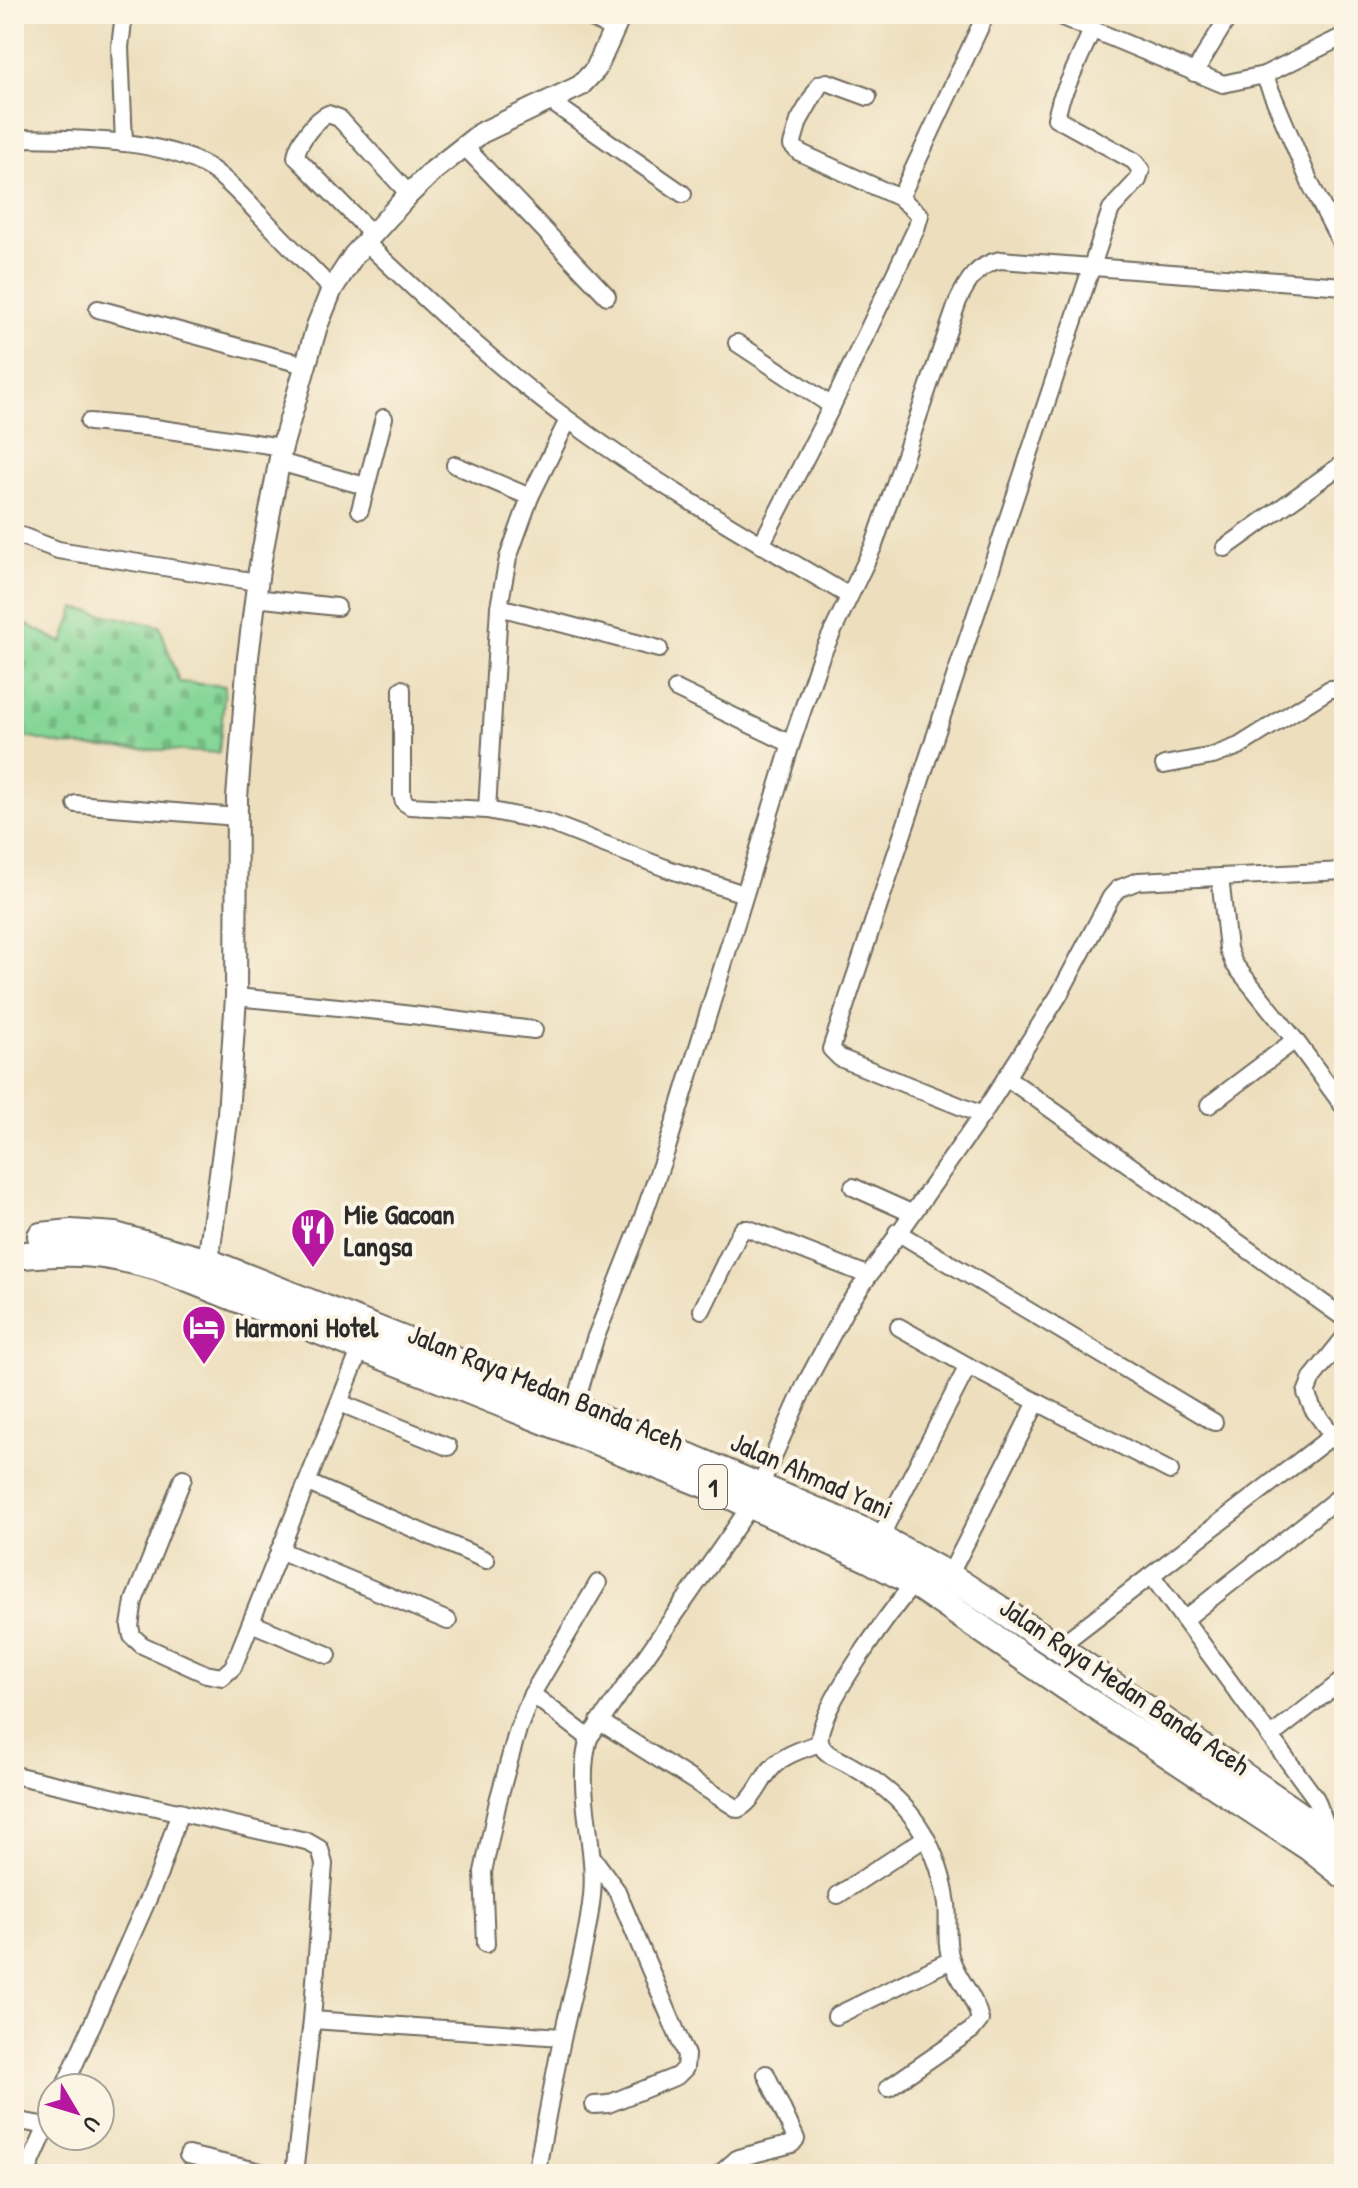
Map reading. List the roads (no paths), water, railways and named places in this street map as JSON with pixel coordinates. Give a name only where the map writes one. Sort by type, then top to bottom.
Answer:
[{"type":"main road","name":"Jalan Ahmad Yani","points":[[14,1238],[71,1233],[115,1236],[208,1262],[488,1386],[574,1408],[874,1548],[949,1576],[1058,1647],[1336,1840]]},
{"type":"main road","name":"Jalan Raya Medan Banda Aceh","points":[[14,1256],[74,1251],[130,1259],[201,1282],[361,1348],[488,1386],[756,1495]]},
{"type":"main road","name":"Jalan Raya Medan Banda Aceh","points":[[874,1548],[914,1583],[1310,1848],[1344,1875]]},
{"type":"street","points":[[124,14],[120,47],[124,143]]},
{"type":"street","points":[[208,1262],[228,1114],[236,997],[237,817],[243,703],[256,590],[280,454],[305,365],[332,289],[368,238],[409,194],[464,146],[495,125],[580,86],[590,77],[618,22],[584,14]]},
{"type":"street","points":[[900,198],[986,14]]},
{"type":"street","points":[[1055,14],[1223,84],[1264,75],[1344,36]]},
{"type":"street","points":[[1194,73],[1230,14]]},
{"type":"street","points":[[982,1115],[840,1058],[831,1049],[1111,209],[1138,180],[1141,170],[1134,161],[1056,118],[1061,99],[1092,30]]},
{"type":"street","points":[[1264,75],[1311,185],[1344,249]]},
{"type":"street","points":[[761,545],[832,406],[919,221],[918,212],[900,198],[799,152],[792,145],[799,121],[820,84],[827,82],[868,97]]},
{"type":"street","points":[[550,101],[683,194]]},
{"type":"street","points":[[409,194],[339,118],[328,114],[320,119],[298,147],[296,157],[368,238],[482,350],[568,420],[674,492],[849,596]]},
{"type":"street","points":[[14,138],[124,143],[151,147],[195,161],[233,187],[332,289]]},
{"type":"street","points":[[464,146],[607,296]]},
{"type":"street","points":[[574,1408],[595,1339],[667,1148],[821,656],[874,545],[958,301],[975,271],[987,263],[1000,260],[1344,286]]},
{"type":"street","points":[[98,309],[305,365]]},
{"type":"street","points":[[737,343],[832,406]]},
{"type":"street","points":[[360,510],[384,418]]},
{"type":"street","points":[[487,810],[499,607],[508,558],[530,497],[568,420]]},
{"type":"street","points":[[89,422],[155,428],[280,454],[365,486]]},
{"type":"street","points":[[1225,548],[1344,463]]},
{"type":"street","points":[[455,465],[530,497]]},
{"type":"street","points":[[14,533],[58,550],[337,607]]},
{"type":"street","points":[[499,607],[659,649]]},
{"type":"street","points":[[402,689],[404,802],[415,808],[487,810],[547,822],[668,869],[744,894]]},
{"type":"street","points":[[676,689],[791,744]]},
{"type":"street","points":[[1164,765],[1213,756],[1239,746],[1330,689],[1344,689]]},
{"type":"street","points":[[76,804],[237,817]]},
{"type":"street","points":[[536,2174],[562,2037],[587,1936],[593,1858],[582,1776],[589,1738],[756,1495],[819,1356],[867,1275],[982,1115],[1059,995],[1104,908],[1118,889],[1138,881],[1344,871]]},
{"type":"street","points":[[1220,877],[1228,949],[1234,964],[1344,1107]]},
{"type":"street","points":[[236,997],[534,1030]]},
{"type":"street","points":[[1209,1105],[1295,1040]]},
{"type":"street","points":[[1006,1077],[1344,1318]]},
{"type":"street","points":[[853,1187],[911,1213]]},
{"type":"street","points":[[702,1310],[743,1229],[867,1275]]},
{"type":"street","points":[[897,1232],[1214,1422]]},
{"type":"street","points":[[899,1327],[1170,1471]]},
{"type":"street","points":[[1344,1338],[1307,1385],[1306,1393],[1313,1409],[1344,1451]]},
{"type":"street","points":[[183,1478],[134,1601],[129,1617],[132,1636],[142,1645],[206,1674],[222,1677],[233,1667],[361,1348]]},
{"type":"street","points":[[874,1548],[968,1366]]},
{"type":"street","points":[[949,1576],[1037,1402]]},
{"type":"street","points":[[340,1403],[448,1447]]},
{"type":"street","points":[[1058,1647],[1332,1436]]},
{"type":"street","points":[[308,1483],[486,1560]]},
{"type":"street","points":[[1185,1619],[1344,1493]]},
{"type":"street","points":[[279,1550],[448,1621]]},
{"type":"street","points":[[1152,1576],[1316,1799],[1336,1840]]},
{"type":"street","points":[[486,1944],[483,1872],[514,1743],[532,1694],[598,1583]]},
{"type":"street","points":[[888,2088],[978,2024],[979,2016],[951,1960],[947,1905],[940,1874],[925,1838],[907,1809],[891,1791],[824,1751],[820,1743],[824,1724],[850,1672],[870,1638],[914,1583]]},
{"type":"street","points":[[251,1623],[328,1655]]},
{"type":"street","points":[[1270,1737],[1344,1679]]},
{"type":"street","points":[[532,1694],[589,1738]]},
{"type":"street","points":[[599,1721],[738,1809],[745,1805],[772,1767],[788,1756],[820,1743]]},
{"type":"street","points":[[14,1775],[306,1841],[320,1849],[324,1864],[312,2020],[294,2174]]},
{"type":"street","points":[[71,2072],[159,1874],[180,1811]]},
{"type":"street","points":[[838,1895],[925,1838]]},
{"type":"street","points":[[593,1858],[617,1891],[686,2055],[685,2068],[677,2076],[608,2104],[594,2105]]},
{"type":"street","points":[[836,2016],[951,1960]]},
{"type":"street","points":[[312,2020],[562,2037]]},
{"type":"street","points":[[720,2174],[738,2158],[792,2144],[796,2139],[766,2074]]},
{"type":"street","points":[[14,2120],[36,2121]]},
{"type":"street","points":[[26,2174],[36,2152]]},
{"type":"street","points":[[188,2155],[270,2174]]},
{"type":"place","name":"Mie Gacoan Langsa","points":[[313,1269]]},
{"type":"place","name":"Harmoni Hotel","points":[[204,1366]]}]
